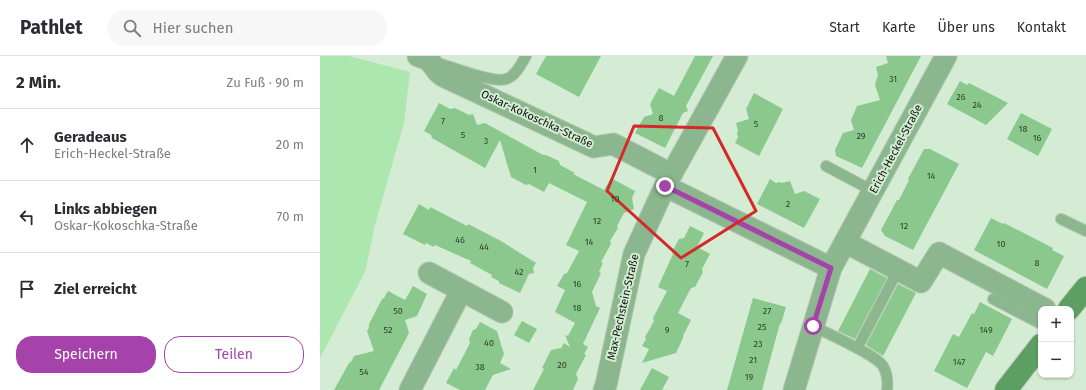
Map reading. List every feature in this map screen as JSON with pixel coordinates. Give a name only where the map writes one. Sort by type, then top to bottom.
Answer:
[{"type":"street","name":"Max-Pechstein-Straße","points":[[604,390],[634,254],[668,180],[737,56]]},
{"type":"street","name":"Erich-Heckel-Straße","points":[[794,390],[831,268],[946,56]]},
{"type":"street","name":"Oskar-Kokoschka-Straße","points":[[424,58],[444,76],[594,147],[613,144],[668,180],[831,268]]},
{"type":"street","points":[[845,242],[921,282],[939,253],[1039,306]]},
{"type":"street","points":[[429,273],[502,312]]},
{"type":"street","points":[[1071,306],[1086,288]]},
{"type":"street","points":[[410,390],[461,290]]},
{"type":"street","points":[[1006,390],[1038,349]]},
{"type":"lane","points":[[424,58],[493,80],[507,79],[518,70],[526,56]]},
{"type":"lane","points":[[826,166],[873,192]]},
{"type":"lane","points":[[1061,219],[1086,232]]},
{"type":"lane","points":[[861,341],[898,270]]},
{"type":"lane","points":[[993,299],[1038,322]]},
{"type":"lane","points":[[813,326],[874,358],[882,366],[887,376],[887,390]]},
{"type":"highlighted area","points":[[634,126],[713,128],[756,211],[681,258],[607,191]]},
{"type":"green space","points":[[320,56],[349,56],[410,72],[404,123],[375,225],[365,272],[320,358]]},
{"type":"building","points":[[546,56],[601,56],[579,97],[536,74]]},
{"type":"building","points":[[695,56],[713,56],[686,106],[688,111],[683,113],[665,148],[635,133],[644,117],[653,114],[650,104],[659,88],[674,96]]},
{"type":"building","points":[[886,56],[921,56],[862,168],[836,156],[835,150],[843,133],[854,130],[851,120],[857,106],[880,100],[875,85],[878,75],[876,67],[888,63]]},
{"type":"building","points":[[960,81],[967,85],[969,83],[1008,103],[986,125],[947,104]]},
{"type":"building","points":[[754,93],[783,109],[759,156],[735,143],[738,137],[736,123],[749,119],[746,109]]},
{"type":"building","points":[[439,103],[450,109],[455,108],[469,115],[473,114],[477,125],[485,123],[543,155],[559,161],[560,165],[575,173],[573,174],[604,190],[611,178],[635,191],[632,198],[634,209],[624,213],[617,226],[618,228],[610,241],[611,244],[601,262],[603,263],[599,272],[601,273],[592,292],[596,306],[600,308],[583,344],[588,347],[584,354],[586,355],[576,374],[578,379],[573,390],[533,390],[544,369],[542,368],[551,350],[561,348],[564,343],[570,347],[565,335],[568,336],[575,323],[555,312],[565,290],[557,286],[564,274],[567,273],[579,251],[566,245],[587,202],[549,183],[544,192],[511,177],[500,140],[485,168],[432,138],[431,135],[424,131]]},
{"type":"building","points":[[1021,113],[1052,129],[1038,156],[1007,139]]},
{"type":"building","points":[[924,149],[930,149],[959,164],[913,250],[885,236],[881,230],[897,200],[899,200]]},
{"type":"building","points":[[770,179],[776,183],[790,181],[795,194],[804,191],[820,199],[804,228],[757,204]]},
{"type":"building","points":[[419,204],[429,210],[430,207],[467,226],[468,224],[501,241],[536,263],[533,268],[534,273],[529,274],[520,293],[499,283],[499,281],[491,277],[492,275],[470,263],[471,261],[435,245],[434,247],[426,243],[425,245],[403,234]]},
{"type":"building","points":[[991,218],[1053,248],[1052,250],[1064,256],[1047,289],[974,250]]},
{"type":"building","points":[[690,226],[704,233],[697,247],[710,254],[695,287],[691,288],[678,313],[691,320],[676,353],[642,363],[649,349],[642,346],[646,339],[645,337],[654,321],[653,318],[667,291],[658,287],[673,254],[672,252],[679,239],[684,238]]},
{"type":"building","points":[[870,269],[887,278],[855,339],[838,331]]},
{"type":"building","points":[[898,284],[916,293],[883,356],[866,345]]},
{"type":"building","points":[[413,286],[427,294],[417,316],[405,320],[409,333],[379,390],[334,390],[354,356],[374,351],[367,331],[382,299],[388,291],[405,300]]},
{"type":"building","points":[[753,298],[786,307],[781,324],[780,323],[762,390],[727,390]]},
{"type":"building","points":[[980,302],[1012,319],[993,356],[986,352],[967,388],[934,371],[953,334],[959,337],[972,313],[974,314]]},
{"type":"building","points":[[522,321],[537,329],[529,343],[514,335]]},
{"type":"building","points":[[480,322],[497,331],[504,354],[500,363],[511,369],[493,375],[485,390],[460,390],[446,383],[454,368],[456,370],[470,343],[469,339],[473,330],[476,329]]},
{"type":"building","points":[[652,368],[669,377],[662,390],[640,390]]},
{"type":"route","points":[[665,186],[831,268],[813,326]]}]
